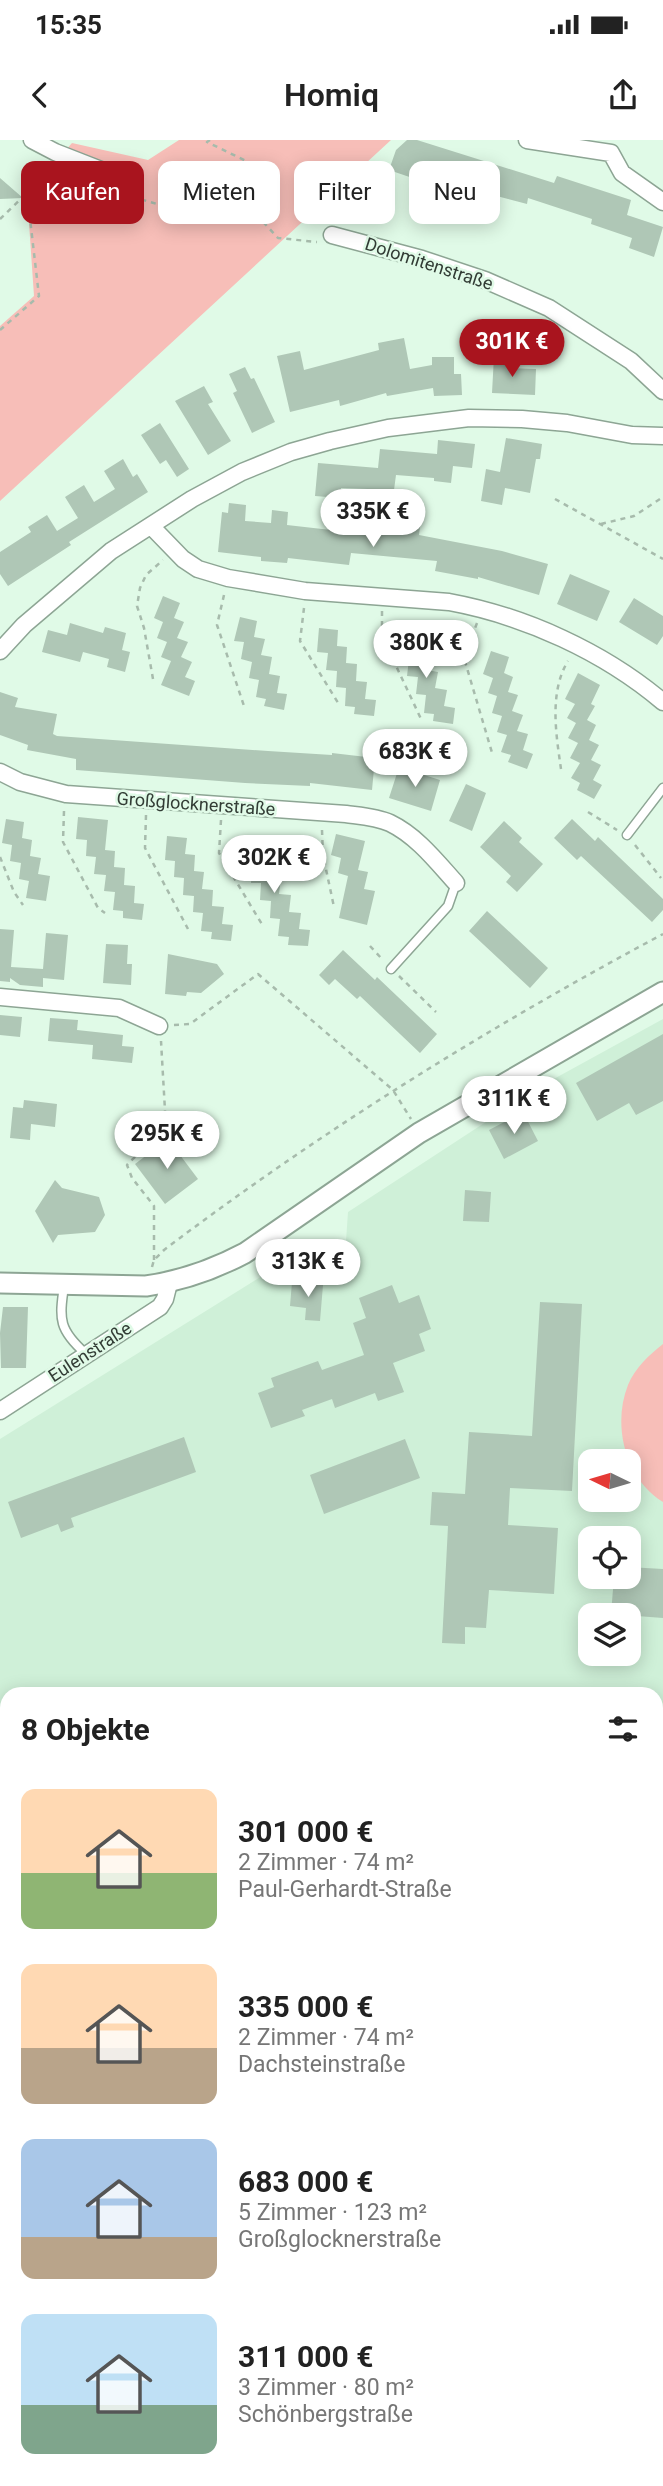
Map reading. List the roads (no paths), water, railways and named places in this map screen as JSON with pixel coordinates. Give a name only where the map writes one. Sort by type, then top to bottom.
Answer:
[{"type":"street","points":[[32,140],[80,161]]},
{"type":"street","points":[[51,140],[70,157]]},
{"type":"street","points":[[527,140],[613,147],[622,173],[663,202]]},
{"type":"street","name":"Dolomitenstraße","points":[[332,235],[422,259],[485,280],[549,309],[631,361],[663,391]]},
{"type":"street","points":[[0,651],[24,625],[111,551],[192,499],[242,472],[291,452],[388,429],[469,418],[567,423],[632,435],[663,436]]},
{"type":"street","points":[[151,526],[174,551],[198,569],[228,578],[305,591],[449,602],[527,625],[577,646],[646,687],[663,702]]},
{"type":"street","name":"Großglocknerstraße","points":[[0,772],[20,782],[66,794],[356,816],[390,823],[426,850],[456,883]]},
{"type":"street","points":[[0,1283],[146,1286],[169,1283],[217,1268],[245,1253],[419,1133],[663,992]]},
{"type":"street","points":[[0,997],[120,1008],[159,1026]]},
{"type":"street","name":"Eulenstraße","points":[[0,1411],[160,1307],[169,1283]]},
{"type":"lane","points":[[627,835],[663,788]]},
{"type":"lane","points":[[391,969],[448,906],[456,883]]},
{"type":"lane","points":[[64,1285],[62,1326],[86,1354]]}]
